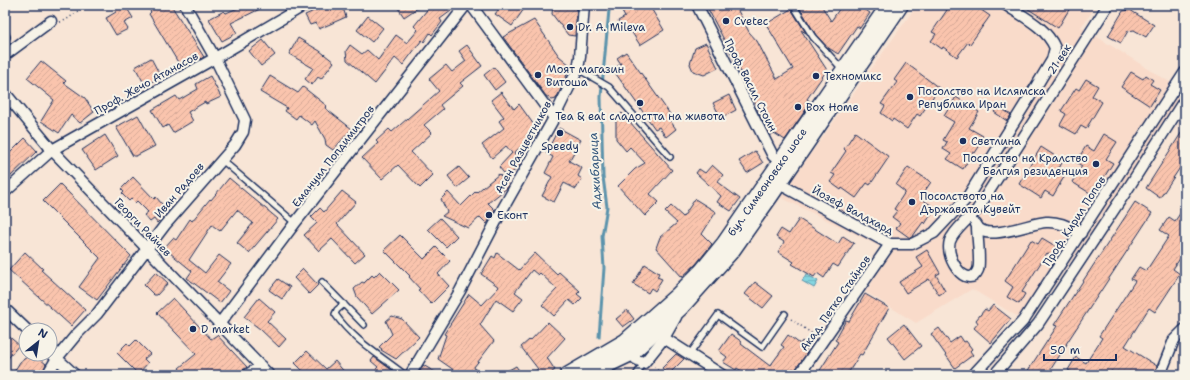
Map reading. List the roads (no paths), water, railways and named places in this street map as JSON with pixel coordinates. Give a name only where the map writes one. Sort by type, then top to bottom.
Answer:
[{"type":"main road","name":"бул. Симеоновско шосе","points":[[588,375],[631,354],[681,308],[733,250],[844,70],[888,5]]},
{"type":"main road","name":"бул. Симеоновско шосе","points":[[785,165],[901,5]]},
{"type":"main road","name":"бул. Симеоновско шосе","points":[[567,375],[625,341],[678,294],[702,270],[774,182]]},
{"type":"street","name":"Иван Радоев","points":[[58,351],[97,314],[146,248],[235,145],[243,132],[245,120],[216,58],[185,5]]},
{"type":"street","name":"Проф. Жечо Атанасов","points":[[5,192],[52,150],[216,58],[305,5]]},
{"type":"street","name":"Емануил Попдимитров","points":[[220,323],[295,223],[466,5]]},
{"type":"street","points":[[471,5],[554,118]]},
{"type":"street","name":"Асен Разцветников","points":[[410,375],[460,291],[501,212],[554,118],[578,69],[584,5]]},
{"type":"street","name":"Йозеф Валдхард","points":[[774,182],[890,244],[912,244],[934,233],[967,198],[1052,60],[1055,48],[1051,38],[1041,28],[1006,5]]},
{"type":"street","name":"21 век","points":[[977,227],[979,266],[976,273],[965,276],[959,272],[948,252],[951,238],[977,210],[1108,5]]},
{"type":"street","name":"Проф. Васил Стоин","points":[[698,7],[773,156],[785,165]]},
{"type":"street","points":[[5,55],[51,21]]},
{"type":"street","name":"Проф. Кирил Попов","points":[[973,375],[1023,321],[1185,72]]},
{"type":"street","name":"Георги Райчев","points":[[5,92],[9,105],[269,375]]},
{"type":"street","points":[[994,375],[1038,324],[1129,187],[1185,99]]},
{"type":"street","points":[[977,210],[975,218],[977,227],[986,233],[991,234],[1046,222],[1062,223],[1081,233]]},
{"type":"street","name":"Акад. Петко Стайнов","points":[[800,375],[890,244]]},
{"type":"street","name":"бул. Симеоновско шосе","points":[[645,362],[664,338],[681,308]]},
{"type":"street","points":[[5,309],[19,322]]},
{"type":"street","points":[[1160,375],[1174,340],[1185,329]]},
{"type":"street","points":[[664,338],[722,375]]},
{"type":"street","points":[[625,341],[631,354],[636,359],[645,362]]},
{"type":"street","points":[[58,360],[75,375]]},
{"type":"street","name":"Иван Радоев","points":[[47,375],[51,362]]},
{"type":"street","points":[[248,375],[261,366]]},
{"type":"lane","points":[[793,5],[813,36],[844,70]]},
{"type":"lane","points":[[5,32],[7,37],[5,40]]},
{"type":"lane","points":[[578,69],[609,87],[670,157]]},
{"type":"lane","points":[[222,160],[295,223]]},
{"type":"lane","points":[[322,282],[364,325]]},
{"type":"lane","points":[[344,304],[337,310],[336,314],[343,326],[405,375]]},
{"type":"lane","points":[[689,355],[718,315],[762,347],[785,314]]},
{"type":"lane","points":[[636,375],[645,362]]},
{"type":"water","points":[[806,274],[818,281],[814,288],[802,281]]},
{"type":"waterway","name":"Аджибарица","points":[[599,337],[604,268],[602,236],[607,207],[603,177],[601,97],[609,10],[612,5]]},
{"type":"place","name":"Cvetec","points":[[726,21]]},
{"type":"place","name":"Dr. A. Mileva","points":[[570,27]]},
{"type":"place","name":"Моят магазин Витоша","points":[[538,75]]},
{"type":"place","name":"Техномикс","points":[[816,76]]},
{"type":"place","name":"Посолство на Ислямска Република Иран","points":[[910,97]]},
{"type":"place","name":"Tea & eat сладостта на живота","points":[[640,103]]},
{"type":"place","name":"Box Home","points":[[798,107]]},
{"type":"place","name":"Speedy","points":[[560,133]]},
{"type":"place","name":"Светлина","points":[[963,141]]},
{"type":"place","name":"Посолство на Кралство Белгия резиденция","points":[[1096,164]]},
{"type":"place","name":"Посолството на Държавата Кувейт","points":[[912,202]]},
{"type":"place","name":"Еконт","points":[[489,215]]},
{"type":"place","name":"D market","points":[[193,329]]}]
